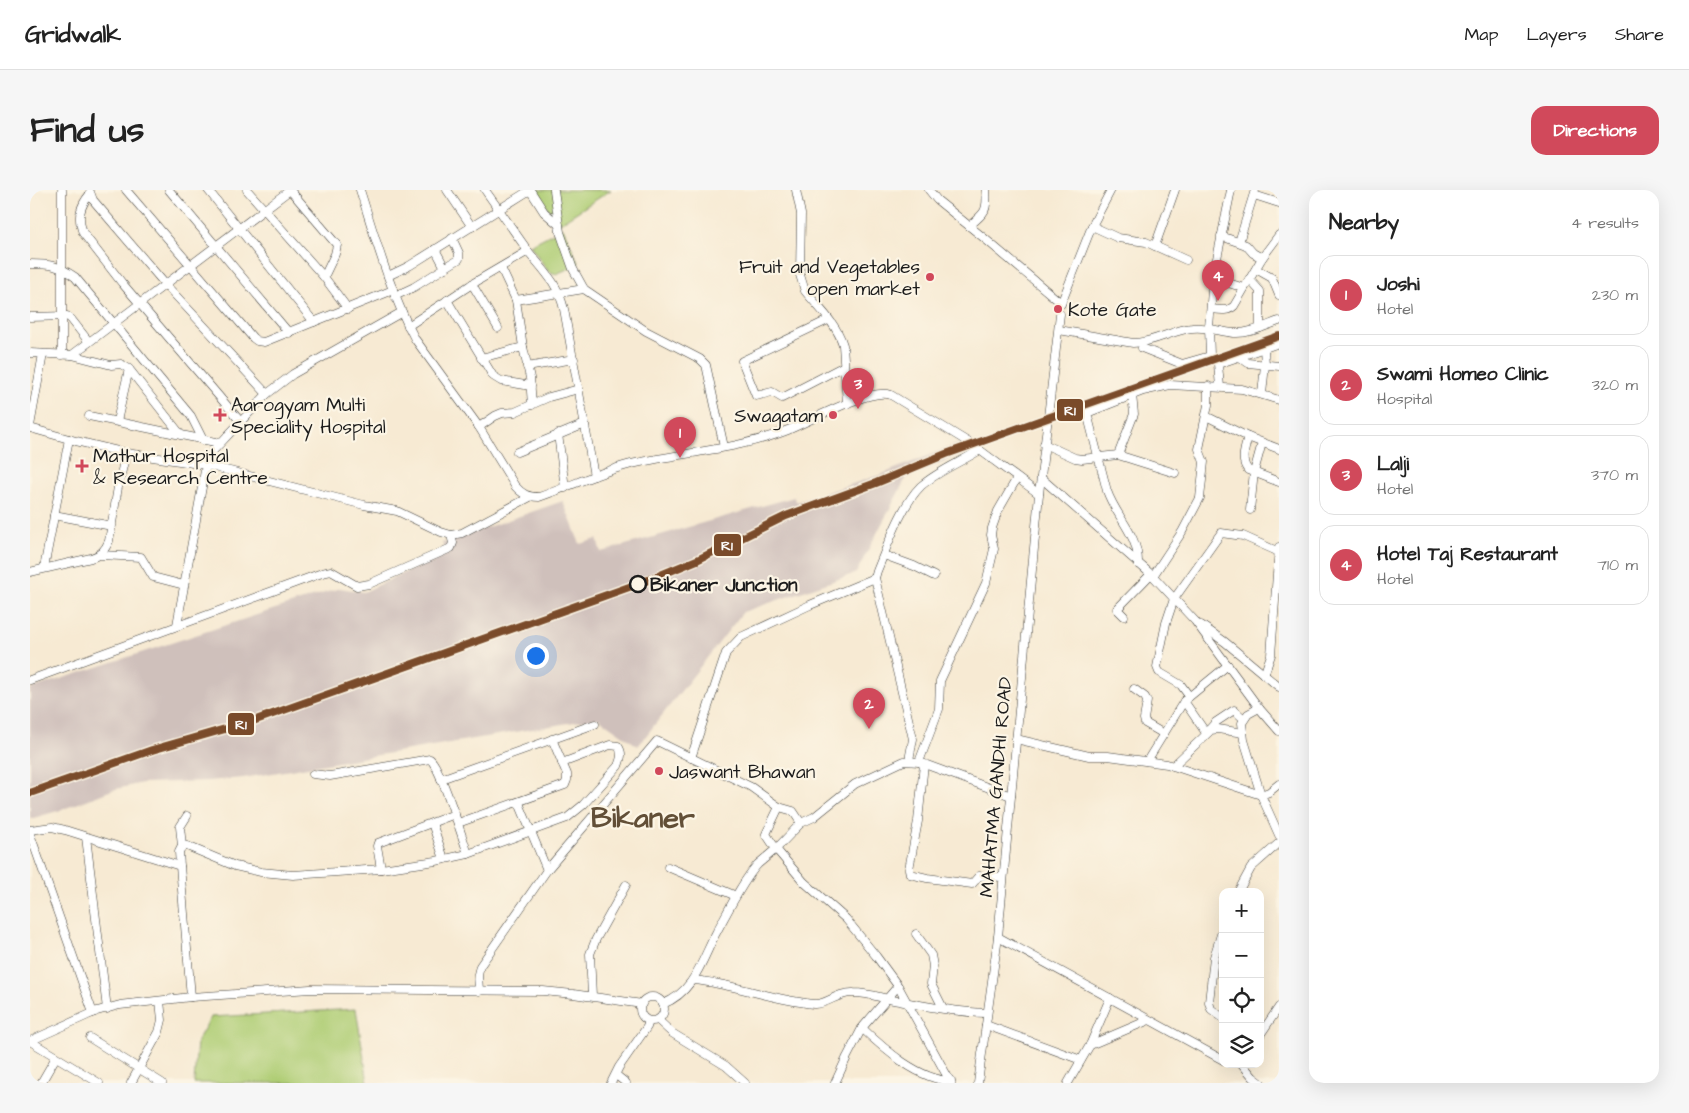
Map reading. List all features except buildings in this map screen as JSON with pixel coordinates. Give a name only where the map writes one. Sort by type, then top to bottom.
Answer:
[{"type":"street","points":[[62,190],[62,355]]},
{"type":"street","points":[[126,190],[252,338],[257,341],[264,342],[394,293],[444,268],[456,261],[460,256],[452,238]]},
{"type":"street","points":[[168,190],[289,333]]},
{"type":"street","points":[[208,190],[314,322]]},
{"type":"street","points":[[247,190],[324,277],[348,309]]},
{"type":"street","points":[[72,355],[290,190],[336,245],[335,254],[324,277]]},
{"type":"street","points":[[360,190],[388,276],[408,326],[425,353],[479,427],[521,493],[530,497],[539,497],[634,463],[760,440],[790,429],[855,400],[886,393],[980,450],[1039,494]]},
{"type":"street","points":[[447,190],[472,227]]},
{"type":"street","points":[[388,276],[409,266],[530,190],[544,212],[559,225]]},
{"type":"street","points":[[554,190],[559,225],[573,269],[584,288],[646,331],[700,359],[706,365],[724,447]]},
{"type":"street","points":[[796,190],[801,214],[801,283],[841,338],[847,404]]},
{"type":"street","points":[[929,190],[937,200],[1061,304],[1092,226],[1111,190]]},
{"type":"street","points":[[969,226],[982,216],[987,209],[986,190]]},
{"type":"street","points":[[1155,246],[1175,190]]},
{"type":"street","points":[[1142,348],[1174,363],[1182,364],[1210,356],[1209,327],[1213,278],[1231,190]]},
{"type":"street","points":[[488,191],[498,210],[528,251],[551,278],[559,292],[574,359],[594,476]]},
{"type":"street","points":[[90,192],[93,200],[165,284],[267,394]]},
{"type":"street","points":[[90,192],[82,203],[80,211],[80,226],[83,233],[140,304],[240,420]]},
{"type":"street","points":[[1239,242],[1255,192],[1279,204]]},
{"type":"street","points":[[1092,226],[1118,238],[1137,240],[1155,246],[1186,260]]},
{"type":"street","points":[[1211,310],[1230,309],[1279,235]]},
{"type":"street","points":[[1221,236],[1248,246],[1253,253],[1262,258]]},
{"type":"street","points":[[435,249],[444,268]]},
{"type":"street","points":[[408,326],[472,284],[528,251]]},
{"type":"street","points":[[30,264],[49,264],[62,268],[75,276],[192,416],[203,440]]},
{"type":"street","points":[[501,268],[516,300],[531,386],[532,405]]},
{"type":"street","points":[[1256,268],[1272,278],[1279,295]]},
{"type":"street","points":[[1213,278],[1244,288]]},
{"type":"street","points":[[1249,279],[1258,286],[1260,291],[1260,328]]},
{"type":"street","points":[[472,284],[498,328]]},
{"type":"street","points":[[516,300],[584,288]]},
{"type":"street","points":[[448,300],[489,372],[496,379],[531,386]]},
{"type":"street","points":[[177,625],[206,465],[212,452],[240,420],[267,394],[293,374],[402,312]]},
{"type":"street","name":"MAHATMA GANDHI ROAD","points":[[978,1083],[986,1013],[998,937],[1039,494],[1060,314]]},
{"type":"street","points":[[30,317],[62,315],[71,318],[89,342]]},
{"type":"street","points":[[828,320],[742,361],[756,396],[772,392],[782,398],[844,366]]},
{"type":"street","points":[[1059,330],[1133,343],[1143,343],[1191,328],[1209,327],[1236,333],[1260,328],[1279,321]]},
{"type":"street","points":[[1220,387],[1218,364],[1279,343]]},
{"type":"street","points":[[481,358],[523,347]]},
{"type":"street","points":[[1262,394],[1265,365],[1264,348]]},
{"type":"street","points":[[30,354],[72,355],[111,365],[121,364],[129,369],[181,435]]},
{"type":"street","points":[[43,354],[30,427],[69,439],[126,453],[206,465],[364,505],[397,511],[441,532],[451,534],[462,533],[530,497]]},
{"type":"street","points":[[1240,358],[1248,363],[1279,366]]},
{"type":"street","points":[[527,367],[574,359]]},
{"type":"street","points":[[117,421],[129,369]]},
{"type":"street","points":[[1138,564],[1136,545],[1110,500],[1087,413],[1132,395],[1170,385],[1242,389],[1279,400]]},
{"type":"street","points":[[1124,616],[1117,609],[1152,576],[1182,532],[1200,498],[1204,462],[1199,449],[1208,405],[1208,386]]},
{"type":"street","points":[[479,427],[502,413],[515,412],[549,397],[579,389]]},
{"type":"street","points":[[1118,454],[1134,414],[1132,395]]},
{"type":"street","points":[[89,416],[220,443]]},
{"type":"street","points":[[1206,416],[1248,437],[1279,449]]},
{"type":"street","points":[[517,452],[585,424]]},
{"type":"street","points":[[558,434],[565,488]]},
{"type":"street","points":[[1248,437],[1243,460],[1245,467],[1279,482]]},
{"type":"street","points":[[44,568],[69,439]]},
{"type":"street","points":[[1250,510],[1254,472],[1262,443]]},
{"type":"street","points":[[1044,444],[1075,458],[1118,454],[1175,473]]},
{"type":"street","points":[[909,760],[913,739],[875,578],[903,514],[914,495],[922,486],[980,450]]},
{"type":"street","points":[[100,555],[109,541],[126,453]]},
{"type":"street","points":[[1004,877],[979,876],[972,884],[910,874],[909,869],[918,820],[921,763],[939,709],[940,681],[986,583],[994,549],[992,528],[998,512],[1018,478]]},
{"type":"street","points":[[1041,478],[1152,576],[1195,621],[1259,708],[1279,731]]},
{"type":"street","points":[[54,515],[112,526]]},
{"type":"street","points":[[1206,733],[1181,685],[1159,672],[1157,667],[1166,623],[1174,599],[1221,533],[1242,536],[1278,552]]},
{"type":"street","points":[[30,680],[322,573],[331,571],[357,586],[369,584],[450,548],[453,543],[451,534]]},
{"type":"street","points":[[1264,675],[1274,650],[1279,547]]},
{"type":"street","points":[[30,572],[100,555],[141,557],[148,572],[153,577],[184,585]]},
{"type":"street","points":[[884,555],[934,576]]},
{"type":"street","points":[[691,758],[710,707],[726,653],[741,637],[875,578]]},
{"type":"street","points":[[1195,621],[1279,687]]},
{"type":"street","points":[[1274,650],[1279,659]]},
{"type":"street","points":[[1147,760],[1187,698],[1228,665]]},
{"type":"street","points":[[1134,689],[1145,697],[1147,701],[1145,723],[1164,734]]},
{"type":"street","points":[[1259,708],[1244,719],[1242,723],[1243,733],[1261,795],[1279,835]]},
{"type":"street","points":[[1173,766],[1216,722],[1234,710],[1244,719]]},
{"type":"street","points":[[441,779],[596,724]]},
{"type":"street","points":[[1206,733],[1218,729],[1243,733]]},
{"type":"street","points":[[458,823],[519,803],[565,785],[567,774],[552,739]]},
{"type":"street","points":[[1016,739],[1089,756],[1147,760],[1173,766],[1261,795],[1269,792],[1279,784]]},
{"type":"street","points":[[479,991],[478,974],[480,966],[547,870],[657,741],[751,787],[779,807],[793,811],[801,823]]},
{"type":"street","points":[[182,846],[187,846],[235,866],[261,872],[293,875],[381,869],[468,854],[531,832],[576,812],[618,766],[622,757],[622,751],[618,746],[610,745],[562,763]]},
{"type":"street","points":[[313,774],[330,776],[430,759],[434,762],[441,779],[468,854]]},
{"type":"street","points":[[663,1004],[678,997],[694,980],[736,896],[758,864],[776,850],[801,823],[814,817],[855,784],[909,760],[1011,796]]},
{"type":"street","points":[[519,803],[547,870]]},
{"type":"street","points":[[779,807],[766,834],[776,850],[804,882],[846,919],[876,956],[898,986],[951,1082]]},
{"type":"street","points":[[381,869],[378,843],[455,814]]},
{"type":"street","points":[[187,816],[180,827],[182,846],[179,852],[190,997]]},
{"type":"street","points":[[432,823],[444,859]]},
{"type":"street","points":[[30,830],[52,827],[180,866]]},
{"type":"street","points":[[30,834],[33,850],[92,1013]]},
{"type":"street","points":[[86,837],[107,1009]]},
{"type":"street","points":[[1240,888],[1251,868],[1279,843]]},
{"type":"street","points":[[668,867],[736,896]]},
{"type":"street","points":[[592,996],[590,954],[596,939],[626,885]]},
{"type":"street","points":[[1219,1015],[1212,1009],[1209,1002],[1214,957],[1221,933]]},
{"type":"street","points":[[916,934],[932,955],[931,984],[943,1008]]},
{"type":"street","points":[[998,937],[1219,1058]]},
{"type":"street","points":[[694,980],[816,1004],[835,996],[855,993],[962,1012],[986,1013]]},
{"type":"street","points":[[835,1083],[846,1057],[862,1028],[898,986]]},
{"type":"street","points":[[30,1041],[92,1013],[107,1009],[190,997],[310,989],[543,991],[642,1004]]},
{"type":"street","points":[[650,997],[656,997],[663,1004],[662,1016],[658,1020],[649,1021],[640,1010],[642,1004],[650,997]]},
{"type":"street","points":[[1068,1083],[1090,1045],[1110,998]]},
{"type":"street","points":[[131,1083],[160,1032],[162,1020],[160,1001]]},
{"type":"street","points":[[1264,1029],[1279,1007]]},
{"type":"street","points":[[658,1020],[672,1033],[726,1066],[745,1083]]},
{"type":"street","points":[[1090,1045],[1149,1020]]},
{"type":"street","points":[[611,1083],[649,1021]]},
{"type":"street","points":[[986,1025],[1081,1060]]},
{"type":"street","points":[[862,1028],[887,1052],[936,1080],[951,1082]]},
{"type":"street","points":[[90,1038],[162,1083]]},
{"type":"street","points":[[30,1041],[99,1083]]},
{"type":"street","points":[[41,1083],[56,1057]]},
{"type":"street","points":[[1245,1068],[1261,1083]]},
{"type":"street","points":[[616,1075],[626,1083]]},
{"type":"shaded area","points":[[960,443],[970,450],[906,478],[856,573],[743,612],[638,746],[598,718],[243,778],[142,783],[112,790],[61,810],[30,819],[30,689],[340,588],[364,592],[446,553],[442,543],[563,501],[580,544],[597,539],[601,552],[794,497],[797,502],[880,475]]},
{"type":"green space","points":[[537,190],[611,190],[557,225]]},
{"type":"green space","points":[[563,228],[579,264],[556,274],[548,271],[530,245]]},
{"type":"green space","points":[[356,1009],[368,1083],[194,1083],[197,1041],[211,1017]]},
{"type":"transit line","name":"R1","points":[[30,793],[152,750],[253,721],[646,581],[697,560],[786,516],[876,483],[946,454],[1279,336]]},
{"type":"place","name":"Fruit and Vegetables open market","points":[[930,277]]},
{"type":"place","name":"Hotel Taj Restaurant","points":[[1218,301]]},
{"type":"place","name":"Kote Gate","points":[[1058,309]]},
{"type":"place","name":"Lalji","points":[[858,409]]},
{"type":"place","name":"Aarogyam Multi Speciality Hospital","points":[[220,415]]},
{"type":"place","name":"Swagatam","points":[[833,415]]},
{"type":"place","name":"Joshi","points":[[680,458]]},
{"type":"place","name":"Mathur Hospital & Research Centre","points":[[82,466]]},
{"type":"place","name":"Bikaner Junction","points":[[638,584]]},
{"type":"place","name":"Swami Homeo Clinic","points":[[869,729]]},
{"type":"place","name":"Jaswant Bhawan","points":[[659,771]]},
{"type":"district","name":"Bikaner","points":[[643,817]]}]
